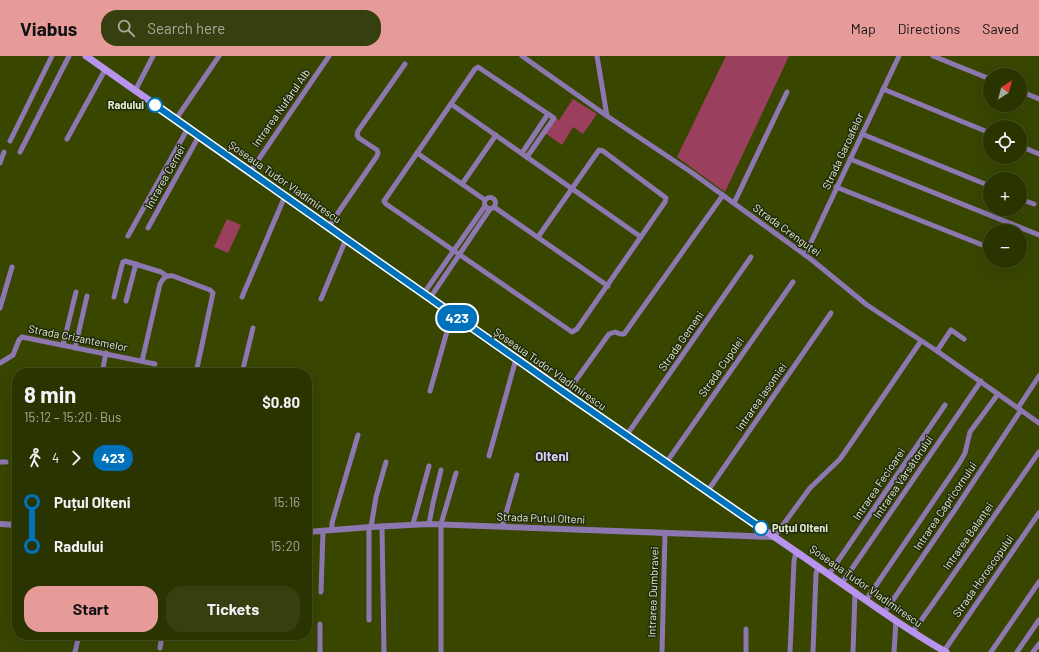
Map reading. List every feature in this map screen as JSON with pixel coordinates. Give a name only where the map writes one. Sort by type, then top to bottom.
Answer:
[{"type":"main road","name":"Șoseaua Tudor Vladimirescu","points":[[86,56],[626,436],[884,613],[945,651]]},
{"type":"street","points":[[10,141],[52,56]]},
{"type":"street","points":[[20,152],[69,56]]},
{"type":"street","points":[[135,90],[153,56]]},
{"type":"street","points":[[176,119],[219,56]]},
{"type":"street","name":"Intrarea Nufărul Alb","points":[[250,172],[329,56]]},
{"type":"street","name":"Strada Crenguței","points":[[522,56],[722,194],[805,255],[867,305],[937,351],[1039,423]]},
{"type":"street","points":[[597,56],[607,116]]},
{"type":"street","name":"Strada Garoafelor","points":[[805,255],[899,56]]},
{"type":"street","points":[[933,56],[983,76]]},
{"type":"street","points":[[329,226],[378,153],[377,150],[359,138],[357,135],[358,131],[405,64]]},
{"type":"street","points":[[527,157],[554,118],[478,67],[475,69],[385,199],[385,202],[453,251],[572,332],[577,329],[608,286],[666,198],[600,150],[538,237]]},
{"type":"street","points":[[66,138],[105,70]]},
{"type":"street","points":[[883,89],[983,130]]},
{"type":"street","points":[[734,203],[787,92]]},
{"type":"street","points":[[1027,94],[1039,99]]},
{"type":"street","points":[[451,104],[641,237]]},
{"type":"street","points":[[522,153],[548,114]]},
{"type":"street","points":[[128,236],[188,128]]},
{"type":"street","points":[[862,134],[983,183]]},
{"type":"street","points":[[462,184],[496,135]]},
{"type":"street","name":"Intrarea Cernei","points":[[148,228],[199,136]]},
{"type":"street","points":[[1027,149],[1039,154]]},
{"type":"street","points":[[0,163],[4,152]]},
{"type":"street","points":[[417,153],[462,184],[489,205],[608,286]]},
{"type":"street","points":[[850,159],[1039,235]]},
{"type":"street","points":[[836,187],[983,245]]},
{"type":"street","points":[[566,394],[609,334],[615,332],[624,334],[722,194]]},
{"type":"street","points":[[242,297],[285,196]]},
{"type":"street","points":[[1027,201],[1034,204]]},
{"type":"street","points":[[427,296],[453,251],[469,228],[489,205]]},
{"type":"street","points":[[427,296],[475,232],[489,205]]},
{"type":"street","points":[[469,228],[475,232]]},
{"type":"street","points":[[321,299],[346,238]]},
{"type":"street","name":"Strada Gemeni","points":[[626,436],[751,257]]},
{"type":"street","points":[[114,297],[123,262],[128,261],[161,272],[167,276],[173,276],[203,287],[214,293],[197,368]]},
{"type":"street","points":[[126,301],[136,264]]},
{"type":"street","points":[[0,308],[12,267]]},
{"type":"street","points":[[142,361],[160,284],[167,276]]},
{"type":"street","name":"Strada Cupolei","points":[[666,463],[794,282]]},
{"type":"street","points":[[63,345],[76,292]]},
{"type":"street","points":[[75,348],[87,296]]},
{"type":"street","name":"Intrarea Iasomiei","points":[[707,492],[832,313]]},
{"type":"street","points":[[430,391],[452,314]]},
{"type":"street","points":[[243,368],[253,328]]},
{"type":"street","points":[[937,351],[950,330],[964,339]]},
{"type":"street","name":"Strada Crizantemelor","points":[[0,363],[13,356],[19,340],[22,337],[155,364]]},
{"type":"street","points":[[774,537],[810,488],[840,459],[921,341]]},
{"type":"street","points":[[103,368],[106,354]]},
{"type":"street","points":[[488,456],[516,359]]},
{"type":"street","name":"Intrarea Capricornului","points":[[884,613],[956,508],[1020,409],[1039,376]]},
{"type":"street","name":"Intrarea Vărsătorului","points":[[842,583],[980,381]]},
{"type":"street","points":[[866,600],[960,462],[965,453],[970,432],[998,394]]},
{"type":"street","name":"Intrarea Fecioarei","points":[[829,574],[945,405]]},
{"type":"street","points":[[332,530],[332,523],[358,435]]},
{"type":"street","name":"Intrarea Balanței","points":[[913,632],[1039,452]]},
{"type":"street","points":[[0,462],[6,462]]},
{"type":"street","points":[[369,620],[370,527],[376,497],[386,462]]},
{"type":"street","points":[[413,524],[429,466]]},
{"type":"street","points":[[429,524],[441,470]]},
{"type":"street","points":[[441,652],[441,524],[456,473]]},
{"type":"street","points":[[502,527],[517,474]]},
{"type":"street","name":"Strada Horoscopului","points":[[945,651],[1039,513]]},
{"type":"street","points":[[0,524],[12,525]]},
{"type":"street","name":"Strada Puțul Olteni","points":[[312,532],[413,524],[441,524],[774,537]]},
{"type":"street","points":[[382,526],[384,652]]},
{"type":"street","points":[[321,592],[323,531]]},
{"type":"street","name":"Intrarea Dumbravei","points":[[662,652],[665,533]]},
{"type":"street","points":[[790,652],[794,560],[796,552]]},
{"type":"street","points":[[813,652],[816,574],[818,567]]},
{"type":"street","points":[[991,652],[1039,582]]},
{"type":"street","points":[[853,652],[855,593]]},
{"type":"street","points":[[1017,652],[1039,620]]},
{"type":"street","points":[[894,652],[896,621]]},
{"type":"street","points":[[320,624],[320,652]]},
{"type":"street","points":[[746,629],[746,652]]},
{"type":"street","points":[[75,652],[78,640]]},
{"type":"street","points":[[160,648],[161,640]]},
{"type":"street","points":[[1033,652],[1039,644]]},
{"type":"shaded area","points":[[726,56],[789,56],[725,192],[677,157]]},
{"type":"shaded area","points":[[573,99],[597,114],[583,134],[573,127],[562,145],[545,133],[555,118],[559,120]]},
{"type":"shaded area","points":[[227,219],[241,225],[228,253],[214,247]]},
{"type":"bus line","name":"423","points":[[155,105],[463,322],[761,528]]},
{"type":"place","name":"Radului","points":[[155,105]]},
{"type":"place","name":"Puțul Olteni","points":[[761,528]]},
{"type":"district","name":"Olteni","points":[[552,456]]}]
